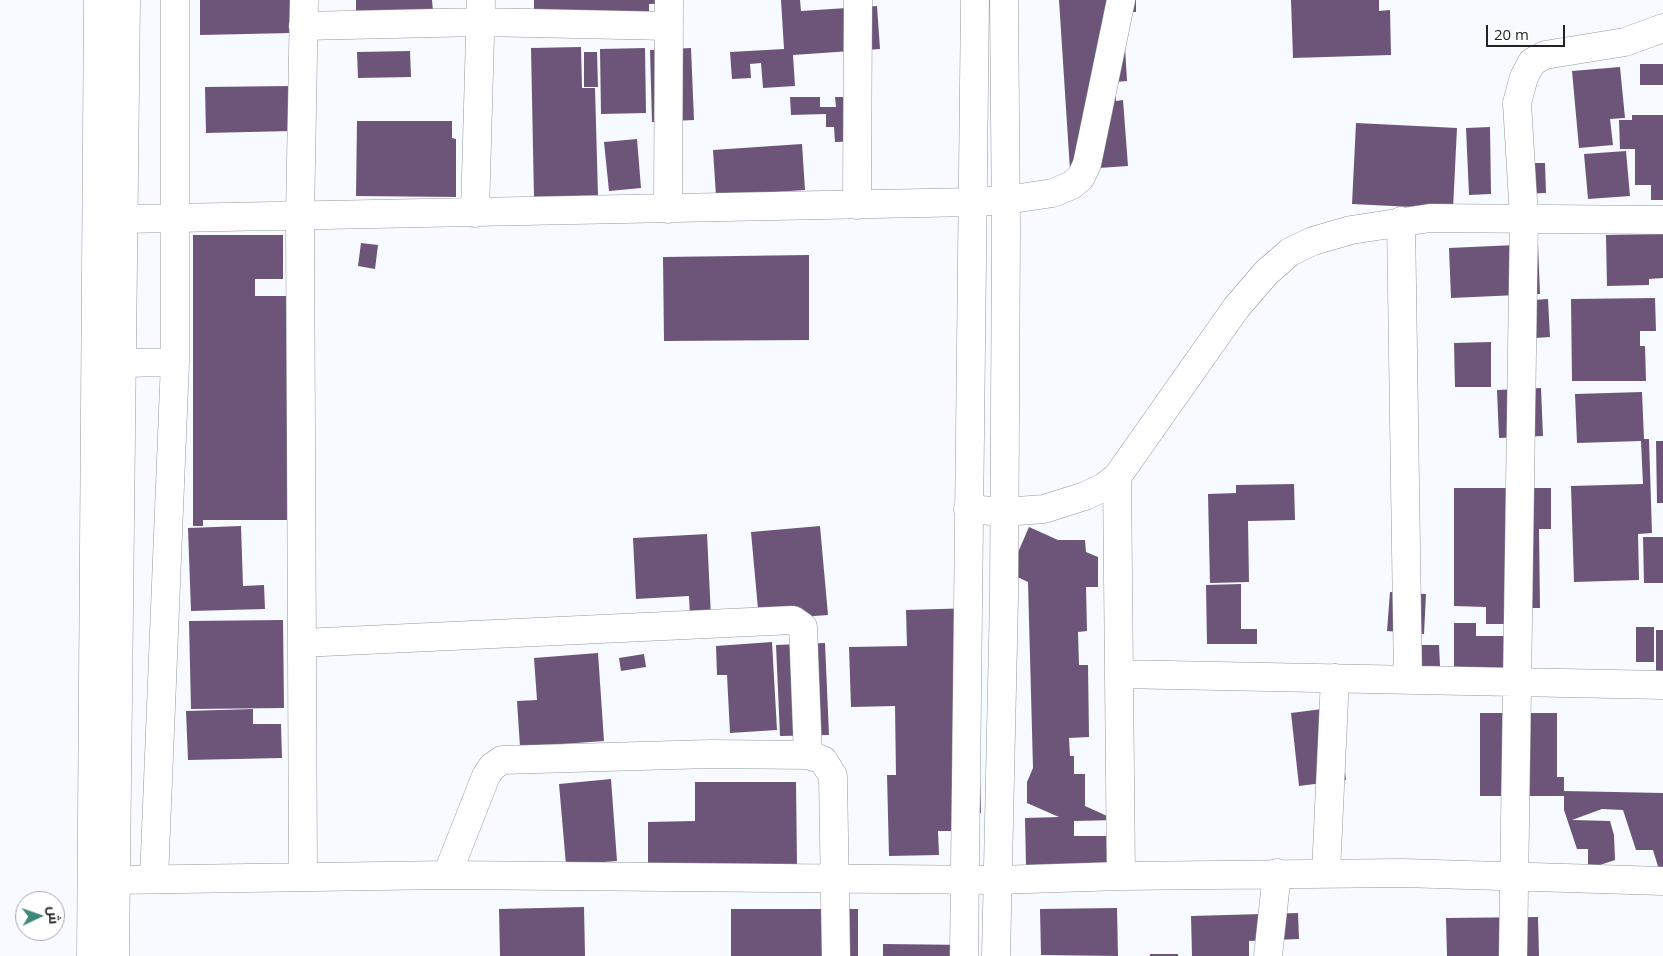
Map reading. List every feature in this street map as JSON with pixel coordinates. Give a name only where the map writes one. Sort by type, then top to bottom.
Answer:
[{"type":"street","points":[[90,956],[98,0]]},
{"type":"street","points":[[115,956],[126,0]]},
{"type":"street","points":[[154,880],[175,362],[175,0]]},
{"type":"street","points":[[857,205],[858,0]]},
{"type":"street","points":[[964,956],[975,0]]},
{"type":"street","points":[[996,956],[1004,512],[1006,200],[1004,0]]},
{"type":"street","points":[[124,219],[300,217],[974,202],[1006,200],[1053,193],[1072,185],[1081,177],[1087,164],[1121,0]]},
{"type":"street","points":[[303,876],[300,217],[304,13],[480,11],[669,13],[668,209]]},
{"type":"street","points":[[476,213],[480,11]]},
{"type":"street","points":[[1513,956],[1519,681],[1524,218],[1517,102],[1524,76],[1532,62],[1544,55],[1625,42],[1663,28]]},
{"type":"street","points":[[968,509],[1004,512],[1044,509],[1085,496],[1104,487],[1117,477],[1236,308],[1272,268],[1290,252],[1313,241],[1351,230],[1430,218],[1663,220]]},
{"type":"street","points":[[1401,221],[1408,679]]},
{"type":"street","points":[[121,364],[175,362]]},
{"type":"street","points":[[1117,477],[1121,876]]},
{"type":"street","points":[[302,643],[793,620],[802,627],[808,755]]},
{"type":"street","points":[[1119,674],[1663,685]]},
{"type":"street","points":[[1326,873],[1335,678]]},
{"type":"street","points":[[447,876],[486,776],[492,767],[502,760],[691,755],[808,755],[823,760],[833,776],[836,956]]},
{"type":"street","points":[[1268,956],[1277,873]]},
{"type":"street","points":[[115,880],[303,876],[997,880],[1326,873],[1514,875],[1663,881]]},
{"type":"building","points":[[200,0],[290,0],[291,33],[200,35]]},
{"type":"building","points":[[356,0],[432,0],[433,11],[356,14]]},
{"type":"building","points":[[534,0],[681,0],[682,3],[649,4],[649,14],[534,17]]},
{"type":"building","points":[[781,0],[800,0],[801,11],[877,6],[880,49],[793,55],[795,86],[763,88],[761,63],[750,64],[751,78],[732,79],[730,52],[784,49]]},
{"type":"building","points":[[1059,0],[1136,0],[1136,12],[1123,12],[1127,81],[1115,82],[1116,101],[1123,100],[1128,166],[1070,170]]},
{"type":"building","points":[[1291,0],[1379,0],[1379,11],[1390,10],[1391,55],[1293,58]]},
{"type":"building","points":[[581,47],[582,88],[595,88],[598,196],[534,198],[531,48]]},
{"type":"building","points":[[645,48],[646,113],[601,114],[600,49]]},
{"type":"building","points":[[691,48],[694,120],[652,122],[650,50]]},
{"type":"building","points":[[410,51],[411,77],[358,78],[357,52]]},
{"type":"building","points":[[584,52],[597,52],[598,87],[584,87]]},
{"type":"building","points":[[1640,64],[1663,64],[1663,85],[1640,85]]},
{"type":"building","points":[[1620,67],[1625,118],[1610,119],[1613,145],[1579,148],[1572,71]]},
{"type":"building","points":[[291,86],[292,131],[206,133],[205,87]]},
{"type":"building","points":[[790,97],[820,97],[820,107],[836,107],[835,97],[857,97],[863,141],[835,142],[834,127],[826,127],[826,114],[791,115]]},
{"type":"building","points":[[1632,115],[1663,115],[1663,200],[1651,200],[1651,185],[1635,185],[1635,149],[1620,149],[1619,120],[1632,120]]},
{"type":"building","points":[[357,121],[452,121],[452,138],[456,139],[456,197],[356,196]]},
{"type":"building","points":[[1356,123],[1457,128],[1453,209],[1352,204]]},
{"type":"building","points":[[1490,127],[1491,194],[1469,195],[1466,128]]},
{"type":"building","points":[[637,139],[641,188],[609,191],[604,142]]},
{"type":"building","points":[[802,144],[805,190],[716,196],[713,150]]},
{"type":"building","points":[[1626,151],[1630,196],[1588,199],[1584,154]]},
{"type":"building","points":[[1513,163],[1545,163],[1546,193],[1513,194]]},
{"type":"building","points":[[1663,234],[1663,278],[1649,279],[1649,285],[1607,286],[1606,235]]},
{"type":"building","points":[[193,235],[283,235],[283,279],[255,279],[255,296],[291,296],[292,520],[203,520],[203,526],[193,526]]},
{"type":"building","points":[[361,243],[378,245],[375,269],[358,266]]},
{"type":"building","points":[[1538,244],[1540,294],[1451,298],[1449,248]]},
{"type":"building","points":[[809,255],[809,340],[664,341],[663,257]]},
{"type":"building","points":[[1655,298],[1656,331],[1640,331],[1640,346],[1645,346],[1646,381],[1572,381],[1571,299]]},
{"type":"building","points":[[1548,299],[1550,337],[1521,339],[1519,301]]},
{"type":"building","points":[[1491,342],[1491,387],[1455,387],[1454,343]]},
{"type":"building","points":[[1541,388],[1543,436],[1499,438],[1497,390]]},
{"type":"building","points":[[1642,392],[1644,439],[1649,439],[1652,533],[1638,534],[1639,580],[1574,582],[1571,486],[1643,484],[1641,441],[1577,443],[1575,394]]},
{"type":"building","points":[[1656,441],[1663,441],[1663,503],[1657,503]]},
{"type":"building","points":[[1294,484],[1295,520],[1248,521],[1249,582],[1210,583],[1208,494],[1236,493],[1236,485]]},
{"type":"building","points":[[1454,488],[1551,488],[1551,529],[1539,529],[1540,608],[1532,608],[1532,651],[1509,650],[1509,673],[1454,673],[1454,623],[1476,623],[1476,636],[1507,636],[1507,624],[1486,624],[1486,607],[1454,606]]},
{"type":"building","points":[[241,526],[243,586],[264,585],[265,609],[191,611],[188,528]]},
{"type":"building","points":[[820,526],[828,615],[759,620],[751,532]]},
{"type":"building","points":[[1029,527],[1058,540],[1085,540],[1086,552],[1098,557],[1098,587],[1086,587],[1087,631],[1078,632],[1079,665],[1088,665],[1089,737],[1069,738],[1070,756],[1074,756],[1074,774],[1085,774],[1085,806],[1116,820],[1074,821],[1074,836],[1108,836],[1108,864],[1026,866],[1025,818],[1059,817],[1027,803],[1027,782],[1033,768],[1028,582],[1009,573]]},
{"type":"building","points":[[707,534],[711,617],[690,618],[689,596],[636,599],[633,538]]},
{"type":"building","points":[[1643,537],[1663,537],[1663,583],[1644,583]]},
{"type":"building","points":[[1241,584],[1241,629],[1257,629],[1257,644],[1207,644],[1206,585]]},
{"type":"building","points":[[1390,592],[1426,594],[1424,634],[1387,631]]},
{"type":"building","points":[[975,608],[981,813],[970,813],[971,831],[938,831],[939,855],[889,856],[887,775],[896,775],[895,706],[851,707],[849,647],[907,646],[906,610]]},
{"type":"building","points":[[283,620],[284,708],[191,709],[189,621]]},
{"type":"building","points":[[1636,627],[1654,627],[1654,662],[1636,662]]},
{"type":"building","points":[[1656,630],[1663,630],[1663,681],[1656,681]]},
{"type":"building","points":[[772,642],[777,730],[730,733],[727,675],[717,675],[716,646]]},
{"type":"building","points":[[825,643],[829,735],[780,736],[776,645]]},
{"type":"building","points":[[1420,645],[1439,645],[1440,666],[1420,667]]},
{"type":"building","points":[[598,653],[604,741],[520,747],[517,701],[537,700],[534,658]]},
{"type":"building","points":[[644,654],[646,667],[621,671],[619,658]]},
{"type":"building","points":[[1330,708],[1340,726],[1346,780],[1299,786],[1291,713]]},
{"type":"building","points":[[253,709],[253,724],[281,724],[282,758],[188,760],[186,711]]},
{"type":"building","points":[[1480,713],[1557,713],[1557,777],[1564,777],[1564,791],[1663,793],[1663,872],[1660,873],[1653,850],[1636,850],[1623,810],[1602,809],[1572,820],[1610,821],[1614,835],[1615,860],[1588,869],[1588,849],[1577,849],[1564,810],[1564,796],[1480,796]]},
{"type":"building","points":[[611,779],[617,861],[566,865],[559,784]]},
{"type":"building","points":[[695,782],[796,782],[797,865],[648,866],[648,822],[695,821]]},
{"type":"building","points":[[584,907],[585,956],[500,956],[499,909]]},
{"type":"building","points":[[1117,908],[1118,956],[1041,955],[1040,909]]},
{"type":"building","points":[[731,909],[858,909],[858,956],[731,956]]},
{"type":"building","points":[[1298,913],[1299,939],[1249,941],[1249,956],[1192,956],[1191,916]]},
{"type":"building","points":[[1538,917],[1539,956],[1447,956],[1446,918]]},
{"type":"building","points":[[883,944],[971,945],[971,956],[883,956]]},
{"type":"building","points":[[1150,954],[1178,954],[1178,956],[1150,956]]}]
